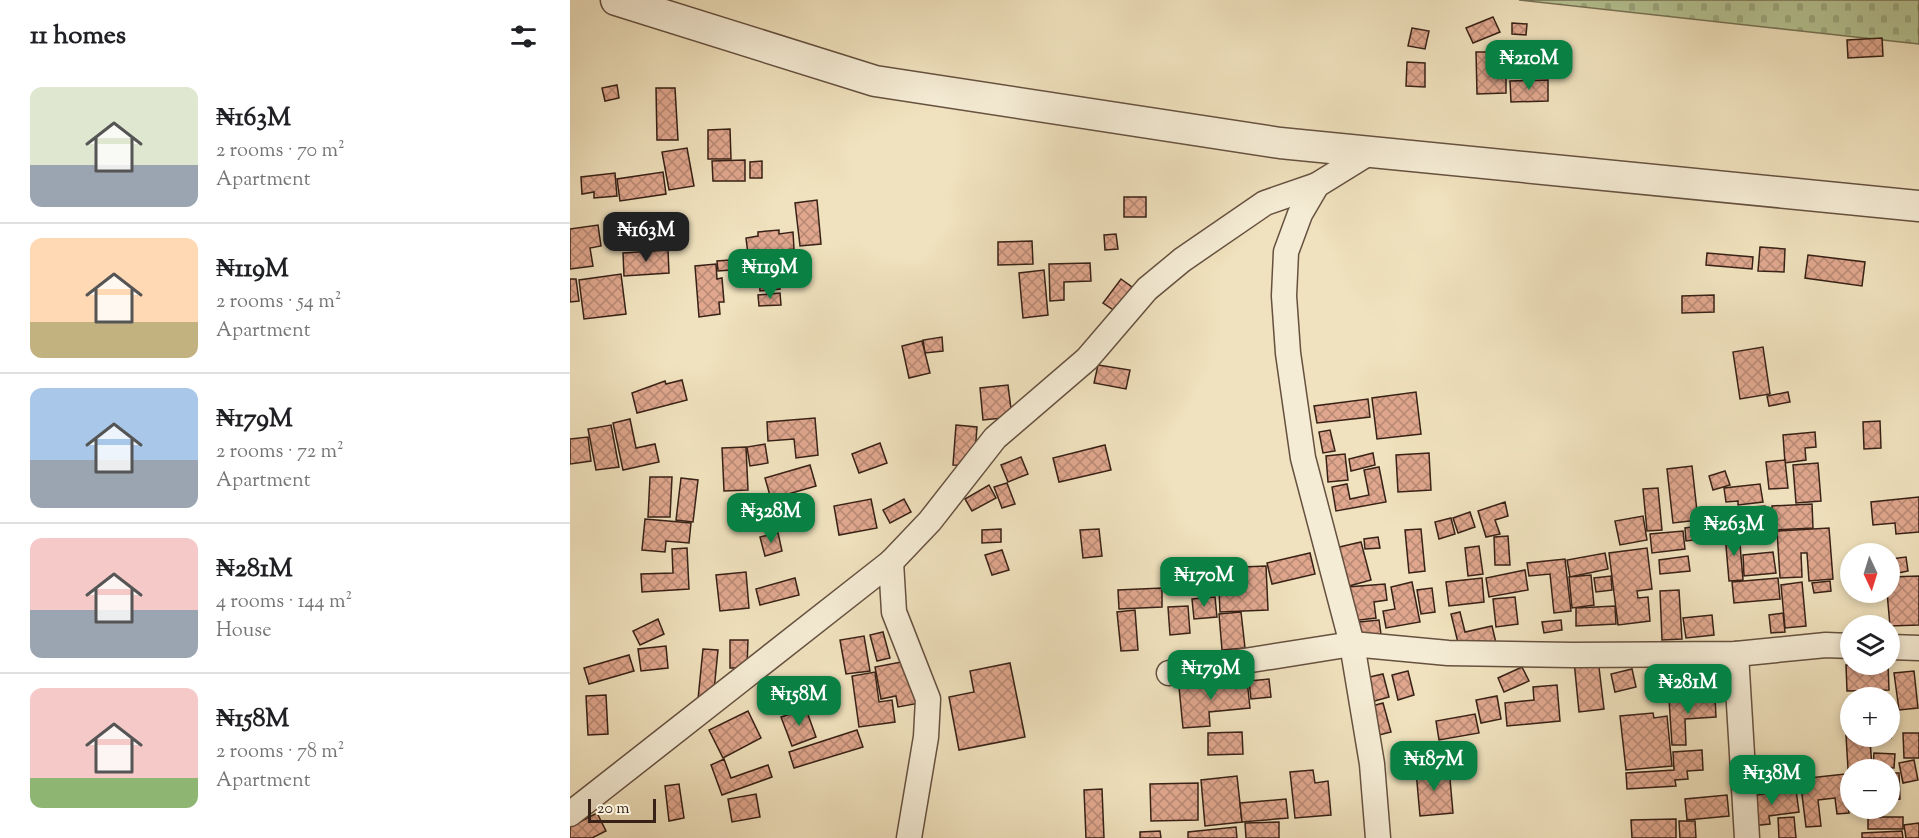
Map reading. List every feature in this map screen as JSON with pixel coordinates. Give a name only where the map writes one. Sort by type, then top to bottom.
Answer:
[{"type":"street","points":[[616,0],[875,81],[1280,142],[1919,206]]},
{"type":"street","points":[[570,814],[891,562],[930,521],[995,438],[1087,359],[1147,289],[1182,260],[1265,203],[1317,185],[1372,152]]},
{"type":"street","points":[[1317,185],[1300,214],[1286,252],[1284,296],[1288,353],[1303,458],[1352,644],[1372,764],[1378,838]]},
{"type":"street","points":[[891,562],[894,612],[928,699],[927,737],[909,838]]},
{"type":"street","points":[[1168,673],[1352,644],[1448,653],[1736,654],[1840,646]]},
{"type":"street","points":[[1900,647],[1919,648]]},
{"type":"street","points":[[1736,654],[1747,838]]},
{"type":"green space","points":[[1519,0],[1919,0],[1919,44]]},
{"type":"building","points":[[1493,17],[1500,32],[1473,43],[1466,28]]},
{"type":"building","points":[[1512,23],[1527,24],[1526,35],[1512,34]]},
{"type":"building","points":[[1412,28],[1429,31],[1425,49],[1408,46]]},
{"type":"building","points":[[1882,38],[1883,56],[1848,58],[1847,40]]},
{"type":"building","points":[[1509,45],[1532,45],[1532,65],[1509,64]]},
{"type":"building","points":[[1476,52],[1506,52],[1506,93],[1477,94]]},
{"type":"building","points":[[1407,62],[1425,63],[1425,87],[1406,86]]},
{"type":"building","points":[[1548,80],[1548,101],[1511,102],[1510,81]]},
{"type":"building","points":[[617,85],[619,98],[605,101],[602,88]]},
{"type":"building","points":[[656,88],[675,88],[678,140],[657,140]]},
{"type":"building","points":[[730,129],[731,159],[708,159],[708,130]]},
{"type":"building","points":[[687,148],[694,186],[669,190],[662,152]]},
{"type":"building","points":[[745,160],[745,181],[713,181],[712,161]]},
{"type":"building","points":[[762,161],[762,178],[750,178],[750,162]]},
{"type":"building","points":[[663,172],[666,194],[620,201],[617,179]]},
{"type":"building","points":[[615,173],[617,196],[594,198],[594,192],[582,194],[581,177]]},
{"type":"building","points":[[1124,197],[1146,197],[1146,217],[1124,217]]},
{"type":"building","points":[[817,200],[821,244],[800,246],[795,203]]},
{"type":"building","points":[[598,225],[601,246],[590,248],[593,266],[570,269],[570,229]]},
{"type":"building","points":[[779,230],[779,234],[793,232],[794,249],[748,254],[746,238],[758,236],[758,232]]},
{"type":"building","points":[[1116,234],[1118,249],[1105,250],[1104,235]]},
{"type":"building","points":[[1032,241],[1033,264],[998,265],[998,242]]},
{"type":"building","points":[[1760,247],[1785,249],[1784,272],[1758,271]]},
{"type":"building","points":[[668,250],[669,273],[624,276],[623,253]]},
{"type":"building","points":[[799,252],[803,285],[783,287],[780,254]]},
{"type":"building","points":[[1707,253],[1753,257],[1752,269],[1706,265]]},
{"type":"building","points":[[776,255],[780,289],[760,291],[759,276],[752,277],[751,258]]},
{"type":"building","points":[[1808,255],[1865,262],[1862,286],[1805,278]]},
{"type":"building","points":[[730,260],[731,270],[718,271],[717,261]]},
{"type":"building","points":[[1090,263],[1091,281],[1064,282],[1064,300],[1050,301],[1049,264]]},
{"type":"building","points":[[716,264],[717,279],[722,278],[724,302],[719,302],[720,314],[699,317],[695,266]]},
{"type":"building","points":[[1044,270],[1048,315],[1023,318],[1019,273]]},
{"type":"building","points":[[621,274],[626,314],[584,319],[579,280]]},
{"type":"building","points":[[570,279],[576,279],[579,301],[570,302]]},
{"type":"building","points":[[1121,279],[1132,287],[1115,311],[1103,303]]},
{"type":"building","points":[[780,293],[781,305],[759,306],[758,295]]},
{"type":"building","points":[[1714,295],[1714,312],[1682,313],[1682,296]]},
{"type":"building","points":[[942,337],[943,351],[925,353],[923,340]]},
{"type":"building","points":[[922,341],[930,373],[909,378],[902,346]]},
{"type":"building","points":[[1763,347],[1770,394],[1740,399],[1733,352]]},
{"type":"building","points":[[1098,365],[1130,370],[1126,389],[1094,383]]},
{"type":"building","points":[[682,380],[687,400],[637,413],[632,393],[665,381],[666,384]]},
{"type":"building","points":[[1008,385],[1012,417],[983,420],[980,388]]},
{"type":"building","points":[[1416,392],[1421,434],[1377,439],[1372,398]]},
{"type":"building","points":[[1788,392],[1790,402],[1769,406],[1767,396]]},
{"type":"building","points":[[1368,399],[1370,417],[1317,423],[1314,406]]},
{"type":"building","points":[[815,418],[818,455],[796,458],[794,439],[768,441],[767,422]]},
{"type":"building","points":[[630,419],[636,448],[655,444],[659,462],[623,470],[613,423]]},
{"type":"building","points":[[1880,421],[1881,448],[1864,449],[1863,422]]},
{"type":"building","points":[[611,425],[619,467],[596,470],[588,429]]},
{"type":"building","points":[[956,425],[977,427],[974,466],[953,465]]},
{"type":"building","points":[[1330,430],[1335,451],[1323,453],[1319,432]]},
{"type":"building","points":[[1815,432],[1816,447],[1805,448],[1806,460],[1785,463],[1783,435]]},
{"type":"building","points":[[588,437],[591,461],[570,464],[570,439]]},
{"type":"building","points":[[880,443],[887,463],[859,473],[852,454]]},
{"type":"building","points":[[765,444],[768,463],[750,466],[747,447]]},
{"type":"building","points":[[1105,445],[1111,470],[1059,482],[1053,458]]},
{"type":"building","points":[[746,447],[748,490],[724,491],[722,448]]},
{"type":"building","points":[[1373,453],[1375,465],[1351,471],[1349,459]]},
{"type":"building","points":[[1429,453],[1431,490],[1398,492],[1396,455]]},
{"type":"building","points":[[1345,454],[1348,480],[1328,482],[1326,456]]},
{"type":"building","points":[[1021,457],[1028,474],[1008,482],[1001,465]]},
{"type":"building","points":[[1785,460],[1788,488],[1769,489],[1766,462]]},
{"type":"building","points":[[1818,463],[1821,501],[1796,503],[1793,465]]},
{"type":"building","points":[[810,465],[816,486],[771,499],[765,478]]},
{"type":"building","points":[[1692,466],[1698,520],[1673,523],[1667,469]]},
{"type":"building","points":[[1379,467],[1386,502],[1336,511],[1332,487],[1347,484],[1350,499],[1369,495],[1364,470]]},
{"type":"building","points":[[1725,471],[1730,485],[1713,490],[1709,476]]},
{"type":"building","points":[[650,477],[672,477],[670,517],[648,517]]},
{"type":"building","points":[[681,478],[698,480],[693,522],[676,520]]},
{"type":"building","points":[[1007,483],[1015,504],[1002,508],[994,487]]},
{"type":"building","points":[[1760,484],[1763,502],[1738,505],[1738,501],[1726,502],[1724,488]]},
{"type":"building","points":[[989,485],[996,498],[972,511],[965,499]]},
{"type":"building","points":[[1658,488],[1662,530],[1647,531],[1643,489]]},
{"type":"building","points":[[1919,497],[1919,532],[1896,534],[1895,523],[1873,525],[1871,502]]},
{"type":"building","points":[[811,498],[814,520],[765,527],[763,506]]},
{"type":"building","points":[[871,499],[877,528],[839,535],[834,506]]},
{"type":"building","points":[[904,499],[911,512],[890,523],[883,510]]},
{"type":"building","points":[[1505,502],[1508,516],[1495,520],[1500,534],[1486,537],[1478,511]]},
{"type":"building","points":[[1812,504],[1813,528],[1773,530],[1772,506]]},
{"type":"building","points":[[1765,506],[1766,523],[1741,525],[1740,508]]},
{"type":"building","points":[[1470,512],[1475,527],[1458,533],[1453,518]]},
{"type":"building","points":[[1643,516],[1647,540],[1620,545],[1615,521]]},
{"type":"building","points":[[1451,518],[1455,534],[1439,539],[1435,522]]},
{"type":"building","points":[[645,519],[691,523],[689,543],[666,541],[665,552],[642,550]]},
{"type":"building","points":[[1699,526],[1701,539],[1686,541],[1685,528]]},
{"type":"building","points":[[1829,528],[1833,579],[1809,581],[1807,553],[1801,553],[1802,577],[1780,578],[1777,531]]},
{"type":"building","points":[[1001,529],[1001,542],[982,543],[982,530]]},
{"type":"building","points":[[1099,529],[1102,556],[1083,558],[1080,530]]},
{"type":"building","points":[[1421,529],[1425,571],[1409,573],[1405,530]]},
{"type":"building","points":[[1683,531],[1685,549],[1652,553],[1650,534]]},
{"type":"building","points":[[778,533],[782,551],[765,556],[760,537]]},
{"type":"building","points":[[1739,533],[1743,580],[1729,581],[1725,534]]},
{"type":"building","points":[[1508,536],[1510,565],[1495,565],[1494,537]]},
{"type":"building","points":[[1378,537],[1380,548],[1365,549],[1364,539]]},
{"type":"building","points":[[1361,542],[1371,580],[1349,586],[1339,547]]},
{"type":"building","points":[[1479,546],[1483,574],[1468,576],[1465,548]]},
{"type":"building","points":[[687,548],[689,589],[642,592],[641,574],[673,573],[672,549]]},
{"type":"building","points":[[1647,548],[1652,589],[1637,591],[1638,598],[1648,597],[1650,621],[1618,625],[1609,553]]},
{"type":"building","points":[[1002,550],[1009,570],[992,575],[985,555]]},
{"type":"building","points":[[1773,552],[1776,573],[1744,576],[1743,555]]},
{"type":"building","points":[[1310,553],[1315,574],[1272,584],[1267,563]]},
{"type":"building","points":[[1605,553],[1608,569],[1570,577],[1567,560]]},
{"type":"building","points":[[1688,556],[1690,571],[1660,574],[1659,560]]},
{"type":"building","points":[[1906,557],[1908,571],[1900,573],[1900,558]]},
{"type":"building","points":[[1565,559],[1571,611],[1554,613],[1550,574],[1529,576],[1527,563]]},
{"type":"building","points":[[1266,566],[1268,610],[1220,612],[1218,568]]},
{"type":"building","points":[[1525,570],[1528,590],[1489,597],[1486,578]]},
{"type":"building","points":[[746,572],[749,608],[720,611],[716,575]]},
{"type":"building","points":[[1591,575],[1594,605],[1572,608],[1569,577]]},
{"type":"building","points":[[1611,576],[1612,590],[1596,592],[1594,578]]},
{"type":"building","points":[[1919,576],[1919,625],[1900,626],[1900,615],[1889,615],[1888,603],[1900,603],[1900,577]]},
{"type":"building","points":[[795,578],[799,595],[760,605],[756,589]]},
{"type":"building","points":[[1482,578],[1484,602],[1449,606],[1446,582]]},
{"type":"building","points":[[1778,578],[1780,599],[1734,603],[1732,582]]},
{"type":"building","points":[[1830,581],[1831,591],[1814,593],[1812,583]]},
{"type":"building","points":[[1412,582],[1420,622],[1386,628],[1383,611],[1395,609],[1391,587]]},
{"type":"building","points":[[1802,582],[1806,626],[1785,628],[1781,585]]},
{"type":"building","points":[[1385,584],[1387,600],[1374,602],[1376,618],[1351,621],[1347,587]]},
{"type":"building","points":[[1162,588],[1162,607],[1119,609],[1118,590]]},
{"type":"building","points":[[1432,588],[1435,612],[1421,614],[1417,590]]},
{"type":"building","points":[[1679,590],[1682,639],[1662,640],[1660,591]]},
{"type":"building","points":[[1215,597],[1217,617],[1194,619],[1192,599]]},
{"type":"building","points":[[1515,597],[1518,624],[1496,627],[1493,599]]},
{"type":"building","points":[[1188,606],[1190,633],[1170,635],[1168,607]]},
{"type":"building","points":[[1615,606],[1616,624],[1576,626],[1576,608]]},
{"type":"building","points":[[1135,610],[1138,650],[1121,651],[1117,612]]},
{"type":"building","points":[[1241,612],[1245,648],[1222,650],[1219,614]]},
{"type":"building","points":[[1460,612],[1465,632],[1492,626],[1496,643],[1460,651],[1451,614]]},
{"type":"building","points":[[1783,613],[1785,632],[1771,633],[1769,615]]},
{"type":"building","points":[[1712,615],[1714,635],[1686,638],[1683,618]]},
{"type":"building","points":[[658,619],[664,634],[640,645],[633,631]]},
{"type":"building","points":[[1379,620],[1381,634],[1360,637],[1359,622]]},
{"type":"building","points":[[1561,620],[1562,630],[1544,633],[1542,622]]},
{"type":"building","points":[[883,632],[890,658],[877,661],[870,635]]},
{"type":"building","points":[[864,636],[870,671],[846,674],[840,640]]},
{"type":"building","points":[[730,640],[748,640],[747,668],[730,668]]},
{"type":"building","points":[[666,646],[668,668],[641,671],[638,649]]},
{"type":"building","points":[[703,649],[718,650],[713,701],[698,699]]},
{"type":"building","points":[[629,655],[634,671],[589,684],[584,668]]},
{"type":"building","points":[[1598,659],[1604,709],[1579,712],[1574,661]]},
{"type":"building","points":[[912,660],[920,703],[898,707],[896,696],[881,699],[875,667]]},
{"type":"building","points":[[1010,663],[1025,737],[959,750],[949,697],[974,692],[970,671]]},
{"type":"building","points":[[1522,667],[1529,681],[1504,692],[1498,678]]},
{"type":"building","points":[[1632,669],[1636,687],[1615,692],[1611,674]]},
{"type":"building","points":[[1408,671],[1414,695],[1398,700],[1392,675]]},
{"type":"building","points":[[1914,671],[1918,708],[1900,710],[1900,687],[1896,687],[1894,675],[1900,675],[1900,672]]},
{"type":"building","points":[[875,672],[879,702],[892,700],[895,722],[859,727],[852,676]]},
{"type":"building","points":[[1383,674],[1389,697],[1371,702],[1365,678]]},
{"type":"building","points":[[1846,675],[1888,675],[1889,687],[1847,687]]},
{"type":"building","points":[[1269,679],[1271,697],[1251,699],[1249,681]]},
{"type":"building","points":[[1247,680],[1250,708],[1209,712],[1210,726],[1183,728],[1179,687]]},
{"type":"building","points":[[1674,682],[1676,694],[1664,696],[1662,683]]},
{"type":"building","points":[[1557,685],[1560,721],[1507,726],[1505,703],[1534,700],[1533,687]]},
{"type":"building","points":[[606,695],[608,734],[588,735],[586,696]]},
{"type":"building","points":[[1497,696],[1501,719],[1481,723],[1476,700]]},
{"type":"building","points":[[1715,697],[1716,717],[1685,719],[1686,745],[1672,745],[1669,699]]},
{"type":"building","points":[[1383,703],[1391,732],[1375,736],[1368,707]]},
{"type":"building","points":[[806,709],[816,737],[792,746],[781,717]]},
{"type":"building","points":[[748,711],[761,738],[723,758],[709,730]]},
{"type":"building","points":[[1653,713],[1654,718],[1667,716],[1672,766],[1626,770],[1620,716]]},
{"type":"building","points":[[1475,714],[1479,733],[1439,740],[1436,721]]},
{"type":"building","points":[[857,730],[863,747],[794,768],[789,752]]},
{"type":"building","points":[[1242,732],[1243,754],[1208,755],[1208,733]]},
{"type":"building","points":[[1903,733],[1919,733],[1919,758],[1904,758]]},
{"type":"building","points":[[1847,747],[1871,747],[1871,759],[1847,759]]},
{"type":"building","points":[[1702,750],[1703,770],[1687,771],[1688,779],[1675,780],[1676,786],[1627,789],[1626,773],[1674,770],[1673,752]]},
{"type":"building","points":[[1874,753],[1895,754],[1895,759],[1874,759]]},
{"type":"building","points":[[724,759],[731,778],[768,765],[772,777],[722,795],[711,765]]},
{"type":"building","points":[[1914,760],[1918,780],[1903,783],[1900,763]]},
{"type":"building","points":[[1449,768],[1453,813],[1420,816],[1416,771]]},
{"type":"building","points":[[1768,768],[1769,792],[1748,793],[1747,769]]},
{"type":"building","points":[[1313,770],[1315,783],[1328,781],[1331,815],[1295,818],[1290,772]]},
{"type":"building","points":[[1840,775],[1840,814],[1837,814],[1835,798],[1818,800],[1821,826],[1806,827],[1800,779]]},
{"type":"building","points":[[1237,776],[1242,822],[1205,826],[1201,780]]},
{"type":"building","points":[[1198,783],[1198,820],[1151,821],[1150,784]]},
{"type":"building","points":[[679,784],[684,818],[669,821],[665,786]]},
{"type":"building","points":[[1102,789],[1104,838],[1086,838],[1084,790]]},
{"type":"building","points":[[1796,790],[1799,812],[1769,816],[1770,824],[1751,826],[1748,796]]},
{"type":"building","points":[[756,794],[760,817],[732,822],[728,799]]},
{"type":"building","points":[[1727,795],[1729,816],[1687,820],[1685,799]]},
{"type":"building","points":[[1286,799],[1288,818],[1242,822],[1240,803]]},
{"type":"building","points":[[597,813],[606,831],[592,838],[570,838],[570,827]]},
{"type":"building","points":[[1794,817],[1796,838],[1779,838],[1778,818]]},
{"type":"building","points":[[1903,817],[1903,829],[1868,829],[1868,819],[1900,819]]},
{"type":"building","points":[[1676,819],[1676,838],[1632,838],[1631,820]]},
{"type":"building","points":[[1679,821],[1695,821],[1696,838],[1680,838]]},
{"type":"building","points":[[1279,822],[1279,838],[1246,838],[1245,823]]},
{"type":"building","points":[[1919,823],[1919,838],[1906,838],[1904,825]]},
{"type":"building","points":[[1236,827],[1237,838],[1188,838],[1188,832]]},
{"type":"building","points":[[1160,831],[1161,838],[1140,838],[1140,832]]},
{"type":"building","points":[[1902,831],[1903,838],[1862,838],[1862,833]]}]
